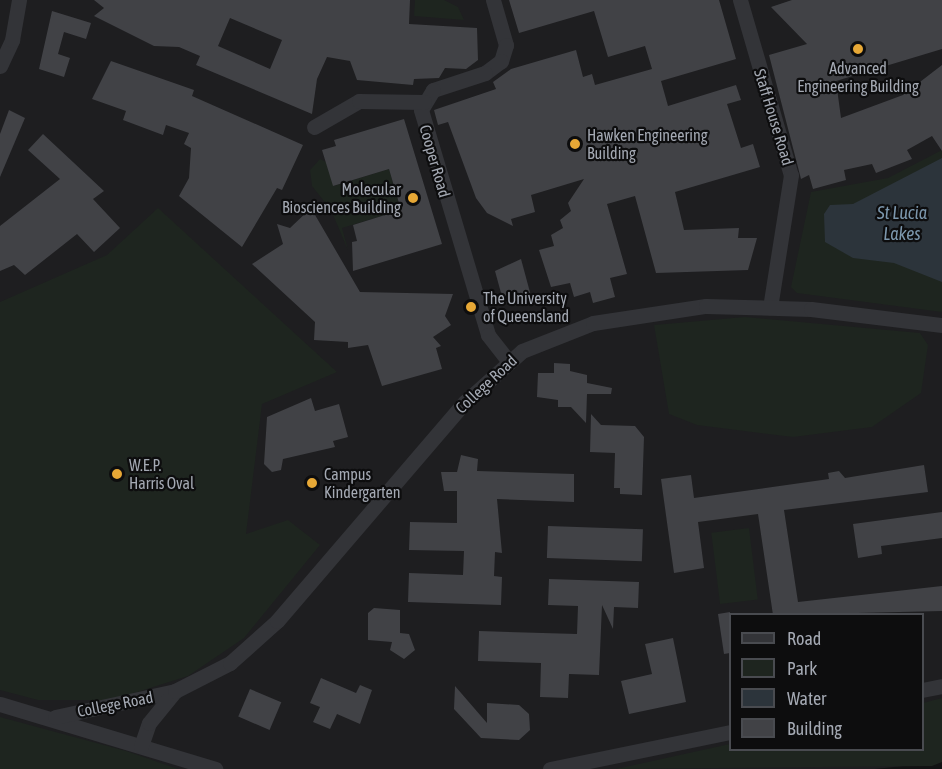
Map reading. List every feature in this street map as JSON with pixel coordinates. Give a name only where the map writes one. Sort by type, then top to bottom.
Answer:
[{"type":"street","points":[[0,66],[12,40],[19,0]]},
{"type":"street","name":"Cooper Road","points":[[493,0],[506,45],[501,61],[485,73],[433,90],[424,102],[426,135],[488,335],[508,361]]},
{"type":"street","name":"Staff House Road","points":[[740,0],[791,175],[770,307]]},
{"type":"street","points":[[314,128],[358,101],[424,102]]},
{"type":"street","name":"College Road","points":[[55,717],[175,692],[230,663],[278,621],[458,410],[508,361],[550,337],[633,314],[706,306],[770,307],[942,325]]},
{"type":"street","points":[[924,690],[942,686]]},
{"type":"street","name":"College Road","points":[[141,746],[148,723],[175,692]]},
{"type":"street","points":[[0,704],[55,717],[215,769]]},
{"type":"street","points":[[550,769],[729,732]]},
{"type":"shaded area","name":"The University of Queensland","points":[[0,0],[942,0],[942,762],[875,769],[0,769]]},
{"type":"green space","points":[[415,0],[444,0],[458,7],[464,20],[414,16]]},
{"type":"green space","points":[[942,150],[942,312],[797,293],[791,287],[811,192],[888,178]]},
{"type":"green space","points":[[320,159],[326,162],[334,186],[389,169],[401,210],[342,228],[348,250],[331,210],[312,186],[310,170]]},
{"type":"green space","points":[[158,208],[337,372],[262,404],[246,534],[288,520],[320,545],[244,638],[188,676],[112,700],[38,700],[0,690],[0,302],[107,255]]},
{"type":"green space","points":[[745,317],[920,333],[928,345],[921,393],[872,427],[793,437],[697,425],[669,414],[654,325]]},
{"type":"green space","points":[[749,528],[758,599],[720,604],[711,533]]},
{"type":"green space","points":[[942,698],[942,762],[932,766],[616,769],[729,744],[729,751],[924,751],[924,703]]},
{"type":"green space","points":[[0,717],[126,751],[178,769],[0,769]]},
{"type":"water","name":"St Lucia Lakes","points":[[942,158],[942,282],[894,263],[853,258],[825,242],[824,214],[830,205],[853,204]]},
{"type":"building","points":[[94,0],[410,0],[409,24],[477,28],[478,60],[466,69],[445,68],[439,78],[414,79],[413,85],[357,80],[350,61],[327,57],[317,79],[312,114],[196,65],[200,56],[179,47],[154,46],[94,16],[104,8]],"holes":[[[230,18],[282,40],[270,69],[218,46]]]},
{"type":"building","points":[[509,0],[719,0],[736,59],[661,81],[668,106],[736,85],[741,100],[727,104],[741,148],[753,144],[760,167],[675,192],[684,230],[739,228],[738,238],[757,238],[748,270],[656,273],[635,196],[607,204],[627,274],[610,278],[615,297],[593,303],[590,292],[574,297],[570,283],[551,287],[539,250],[554,246],[551,235],[563,228],[560,220],[571,211],[568,203],[584,179],[531,195],[535,212],[511,219],[513,226],[487,213],[476,198],[448,122],[438,125],[434,110],[496,89],[493,82],[511,69],[576,50],[583,77],[592,74],[595,85],[652,69],[645,46],[608,57],[594,11],[519,33]]},
{"type":"building","points":[[792,0],[942,0],[942,49],[836,81],[841,118],[903,95],[942,65],[942,151],[932,136],[907,150],[912,159],[876,173],[872,164],[844,170],[846,180],[813,189],[809,175],[801,179],[769,55],[807,44],[771,7]]},
{"type":"building","points":[[52,11],[91,23],[86,39],[64,32],[58,54],[70,58],[64,77],[39,69]]},
{"type":"building","points":[[111,61],[194,90],[192,96],[303,145],[282,190],[277,188],[242,247],[179,196],[189,178],[191,148],[184,144],[189,133],[166,125],[163,135],[123,120],[126,111],[92,99]]},
{"type":"building","points":[[9,110],[25,118],[0,177],[0,134]]},
{"type":"building","name":"Molecular Biosciences Building","points":[[404,119],[442,244],[353,271],[352,242],[357,241],[353,225],[401,210],[389,169],[333,186],[322,150],[336,146],[334,140]]},
{"type":"building","points":[[43,134],[104,191],[93,199],[120,228],[94,252],[77,234],[25,275],[14,265],[0,271],[0,226],[60,179],[28,150]]},
{"type":"building","points":[[311,208],[360,292],[453,294],[445,316],[451,325],[433,337],[441,346],[436,348],[442,369],[382,386],[368,345],[348,348],[348,342],[314,340],[315,322],[252,264],[283,244],[277,224],[290,228]]},
{"type":"building","points":[[521,259],[531,296],[504,304],[495,271]]},
{"type":"building","points":[[554,363],[570,364],[570,371],[587,375],[587,383],[612,388],[611,394],[587,394],[586,423],[571,407],[558,407],[558,400],[537,397],[538,373],[554,373]]},
{"type":"building","points":[[311,398],[315,411],[339,404],[348,437],[333,441],[335,447],[283,459],[281,470],[272,472],[264,464],[267,417]]},
{"type":"building","points":[[591,414],[601,425],[635,426],[644,437],[642,495],[620,494],[620,488],[614,488],[615,453],[590,452]]},
{"type":"building","points":[[461,455],[478,459],[477,471],[574,474],[574,502],[497,499],[502,553],[495,552],[494,576],[502,577],[501,605],[408,602],[409,573],[463,575],[464,551],[409,550],[410,522],[457,523],[457,491],[444,491],[441,472],[457,472]]},
{"type":"building","points":[[924,465],[928,492],[784,510],[798,602],[942,586],[942,611],[773,613],[758,514],[698,522],[704,568],[674,573],[661,479],[691,475],[694,498],[829,479],[828,473],[839,471],[845,478]]},
{"type":"building","points":[[942,512],[942,538],[881,546],[882,554],[858,558],[853,524]]},
{"type":"building","points":[[548,526],[643,529],[642,561],[547,558]]},
{"type":"building","points":[[549,579],[639,582],[638,608],[614,607],[613,629],[602,605],[599,675],[569,674],[568,698],[540,697],[541,663],[478,661],[479,631],[577,634],[578,606],[548,605]]},
{"type":"building","points":[[374,608],[400,610],[400,633],[409,634],[415,650],[404,659],[390,650],[392,642],[368,640],[368,613]]},
{"type":"building","points":[[730,612],[729,653],[724,654],[718,614]]},
{"type":"building","points":[[673,638],[686,702],[629,714],[621,681],[652,674],[645,644]]},
{"type":"building","points":[[321,678],[356,693],[360,685],[372,690],[360,724],[337,714],[330,729],[313,722],[320,707],[310,703]]},
{"type":"building","points":[[455,686],[487,723],[487,703],[519,705],[529,714],[530,730],[519,740],[481,738],[454,709]]},
{"type":"building","points":[[250,689],[281,702],[270,730],[238,717]]},
{"type":"place","name":"Advanced Engineering Building","points":[[858,49]]},
{"type":"place","name":"Hawken Engineering Building","points":[[575,144]]},
{"type":"place","name":"Molecular Biosciences Building","points":[[413,198]]},
{"type":"place","name":"The University of Queensland","points":[[471,307]]},
{"type":"place","name":"W.E.P. Harris Oval","points":[[117,474]]},
{"type":"place","name":"Campus Kindergarten","points":[[312,483]]}]
